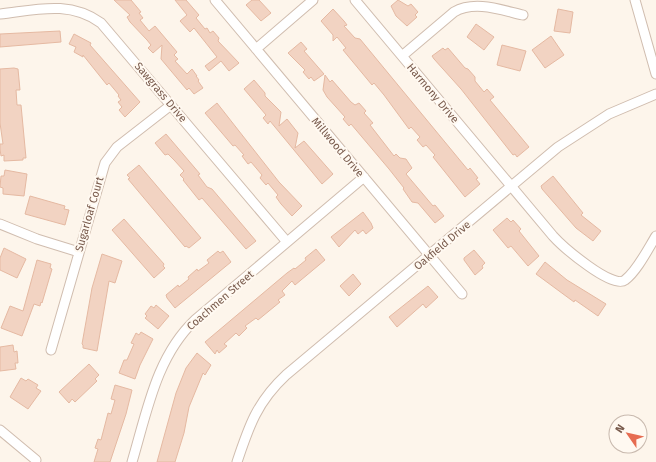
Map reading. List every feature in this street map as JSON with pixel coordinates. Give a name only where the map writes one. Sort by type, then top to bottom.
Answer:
[{"type":"street","name":"Millwood Drive","points":[[215,0],[462,294]]},
{"type":"street","points":[[256,49],[313,0]]},
{"type":"street","name":"Harmony Drive","points":[[355,0],[563,246],[604,276],[615,282],[624,280],[629,276],[656,236]]},
{"type":"street","points":[[635,0],[656,74]]},
{"type":"street","points":[[402,56],[462,7],[479,6],[523,15]]},
{"type":"street","name":"Sawgrass Drive","points":[[0,14],[64,8],[78,10],[90,16],[109,31],[287,242]]},
{"type":"street","name":"Oakfield Drive","points":[[237,462],[250,423],[266,398],[284,377],[558,147],[584,129],[621,108],[656,94]]},
{"type":"street","name":"Sugarloaf Court","points":[[51,350],[100,176],[108,157],[117,147],[171,105]]},
{"type":"street","name":"Coachmen Street","points":[[132,462],[158,375],[166,356],[176,340],[195,320],[364,177]]},
{"type":"street","points":[[0,224],[36,239],[79,252]]},
{"type":"street","points":[[0,430],[36,461]]},
{"type":"building","points":[[114,0],[131,0],[141,12],[139,13],[143,18],[140,20],[149,31],[155,26],[177,52],[174,55],[178,59],[175,61],[187,74],[192,69],[203,88],[194,94],[189,88],[187,90],[161,59],[162,45],[153,53],[148,48],[151,45],[130,22],[127,17],[130,15]]},
{"type":"building","points":[[175,0],[186,0],[199,15],[196,18],[205,29],[207,28],[210,33],[213,31],[219,38],[218,41],[239,63],[229,71],[221,61],[209,71],[205,66],[217,57],[194,28],[190,32],[180,21],[187,15]]},
{"type":"building","points":[[252,0],[259,0],[271,13],[261,21],[246,5]]},
{"type":"building","points":[[398,0],[408,6],[411,4],[418,12],[415,15],[417,17],[407,26],[396,16],[391,6]]},
{"type":"building","points":[[333,9],[347,25],[344,26],[355,38],[360,39],[468,170],[470,168],[478,178],[476,179],[480,184],[465,197],[433,157],[435,155],[426,145],[423,147],[417,140],[420,137],[411,127],[409,129],[374,83],[372,85],[343,50],[346,48],[337,37],[333,41],[333,35],[321,21]]},
{"type":"building","points":[[558,9],[573,12],[570,33],[554,31]]},
{"type":"building","points":[[476,24],[494,37],[484,50],[467,37]]},
{"type":"building","points":[[60,31],[61,42],[0,47],[0,34]]},
{"type":"building","points":[[74,34],[91,43],[90,45],[140,102],[125,117],[119,110],[122,107],[118,102],[121,100],[118,96],[119,95],[109,83],[107,85],[83,55],[83,57],[74,52],[76,47],[69,44]]},
{"type":"building","points":[[551,36],[564,55],[545,68],[532,50]]},
{"type":"building","points":[[301,42],[307,49],[304,51],[324,74],[314,81],[311,77],[309,79],[303,72],[305,70],[288,53]]},
{"type":"building","points":[[502,45],[526,51],[520,71],[497,65]]},
{"type":"building","points":[[443,48],[445,50],[448,48],[475,77],[475,81],[484,92],[487,89],[494,97],[490,100],[529,147],[517,157],[515,154],[513,155],[461,89],[434,59],[432,56]]},
{"type":"building","points":[[0,69],[18,69],[20,90],[16,90],[17,105],[21,105],[26,158],[23,158],[23,160],[4,161],[4,155],[1,156],[0,149],[0,144],[3,144],[0,123]]},
{"type":"building","points":[[325,75],[330,82],[332,80],[351,102],[355,105],[359,103],[366,111],[364,113],[373,123],[370,125],[394,156],[396,154],[400,158],[406,159],[412,168],[406,174],[433,206],[435,205],[444,216],[435,223],[418,203],[412,202],[403,189],[404,188],[389,169],[351,124],[349,126],[343,119],[345,117],[327,97],[323,90]]},
{"type":"building","points":[[254,80],[265,93],[265,96],[281,112],[279,126],[287,119],[298,133],[295,148],[304,141],[333,174],[322,184],[270,121],[268,124],[263,118],[266,115],[244,89]]},
{"type":"building","points":[[217,103],[279,182],[302,206],[292,216],[281,204],[276,197],[278,195],[268,183],[266,185],[260,178],[262,175],[251,162],[248,164],[242,156],[244,155],[235,145],[233,146],[205,113]]},
{"type":"building","points":[[166,134],[200,174],[198,175],[207,187],[212,189],[256,241],[246,249],[202,198],[199,200],[183,180],[184,179],[180,175],[184,171],[168,154],[165,155],[155,143]]},
{"type":"building","points":[[139,165],[201,238],[189,248],[186,246],[185,247],[128,179],[130,178],[127,175]]},
{"type":"building","points":[[5,170],[27,174],[24,196],[3,194],[3,188],[0,187],[1,176],[4,176]]},
{"type":"building","points":[[553,176],[583,213],[581,215],[601,231],[593,241],[576,228],[542,189],[541,186]]},
{"type":"building","points":[[30,196],[65,206],[64,209],[69,210],[65,225],[25,214]]},
{"type":"building","points":[[363,212],[373,228],[366,234],[363,230],[358,234],[355,230],[339,247],[331,237]]},
{"type":"building","points":[[507,218],[511,222],[513,220],[521,229],[519,231],[539,256],[528,266],[511,246],[508,248],[493,230]]},
{"type":"building","points":[[124,219],[164,264],[163,266],[165,268],[154,278],[112,230]]},
{"type":"building","points":[[4,248],[26,259],[17,278],[0,270],[0,258]]},
{"type":"building","points":[[316,249],[325,260],[295,285],[292,281],[282,291],[285,295],[278,300],[280,302],[258,320],[256,318],[245,326],[247,328],[239,336],[236,333],[224,344],[227,346],[219,353],[217,350],[215,354],[205,342],[287,273],[294,268],[295,269],[306,260],[305,258]]},
{"type":"building","points":[[474,250],[485,263],[482,266],[483,268],[475,275],[464,260],[464,258]]},
{"type":"building","points":[[218,251],[220,253],[223,251],[231,262],[175,308],[166,295],[178,285],[179,287],[189,279],[188,277],[197,269],[198,271],[209,263],[207,260]]},
{"type":"building","points":[[102,254],[122,261],[115,283],[109,281],[97,351],[83,348],[82,344],[92,288]]},
{"type":"building","points":[[37,260],[51,264],[50,268],[52,269],[42,303],[41,302],[40,306],[34,304],[22,336],[1,328],[10,306],[23,311]]},
{"type":"building","points":[[545,262],[567,280],[606,304],[598,316],[575,300],[574,302],[536,274]]},
{"type":"building","points":[[353,274],[361,284],[349,296],[340,286]]},
{"type":"building","points":[[428,286],[438,297],[426,308],[423,304],[397,327],[389,317]]},
{"type":"building","points":[[156,305],[169,316],[158,329],[145,318],[147,316],[145,314],[151,306],[154,308]]},
{"type":"building","points":[[141,332],[153,339],[135,379],[119,373],[124,360],[127,360],[134,344],[131,343],[136,333],[139,335]]},
{"type":"building","points":[[13,345],[14,352],[17,351],[18,363],[15,363],[16,369],[0,371],[0,347]]},
{"type":"building","points":[[197,353],[211,365],[205,375],[203,373],[189,407],[184,433],[175,462],[157,462],[176,393],[186,368]]},
{"type":"building","points":[[89,364],[99,375],[95,379],[97,381],[75,402],[72,399],[69,403],[59,392]]},
{"type":"building","points":[[21,378],[26,381],[28,379],[38,385],[36,388],[41,391],[28,409],[10,397]]},
{"type":"building","points":[[115,385],[132,390],[126,414],[110,462],[94,462],[98,449],[95,448],[98,439],[101,440],[108,413],[111,414],[115,400],[111,399]]}]
